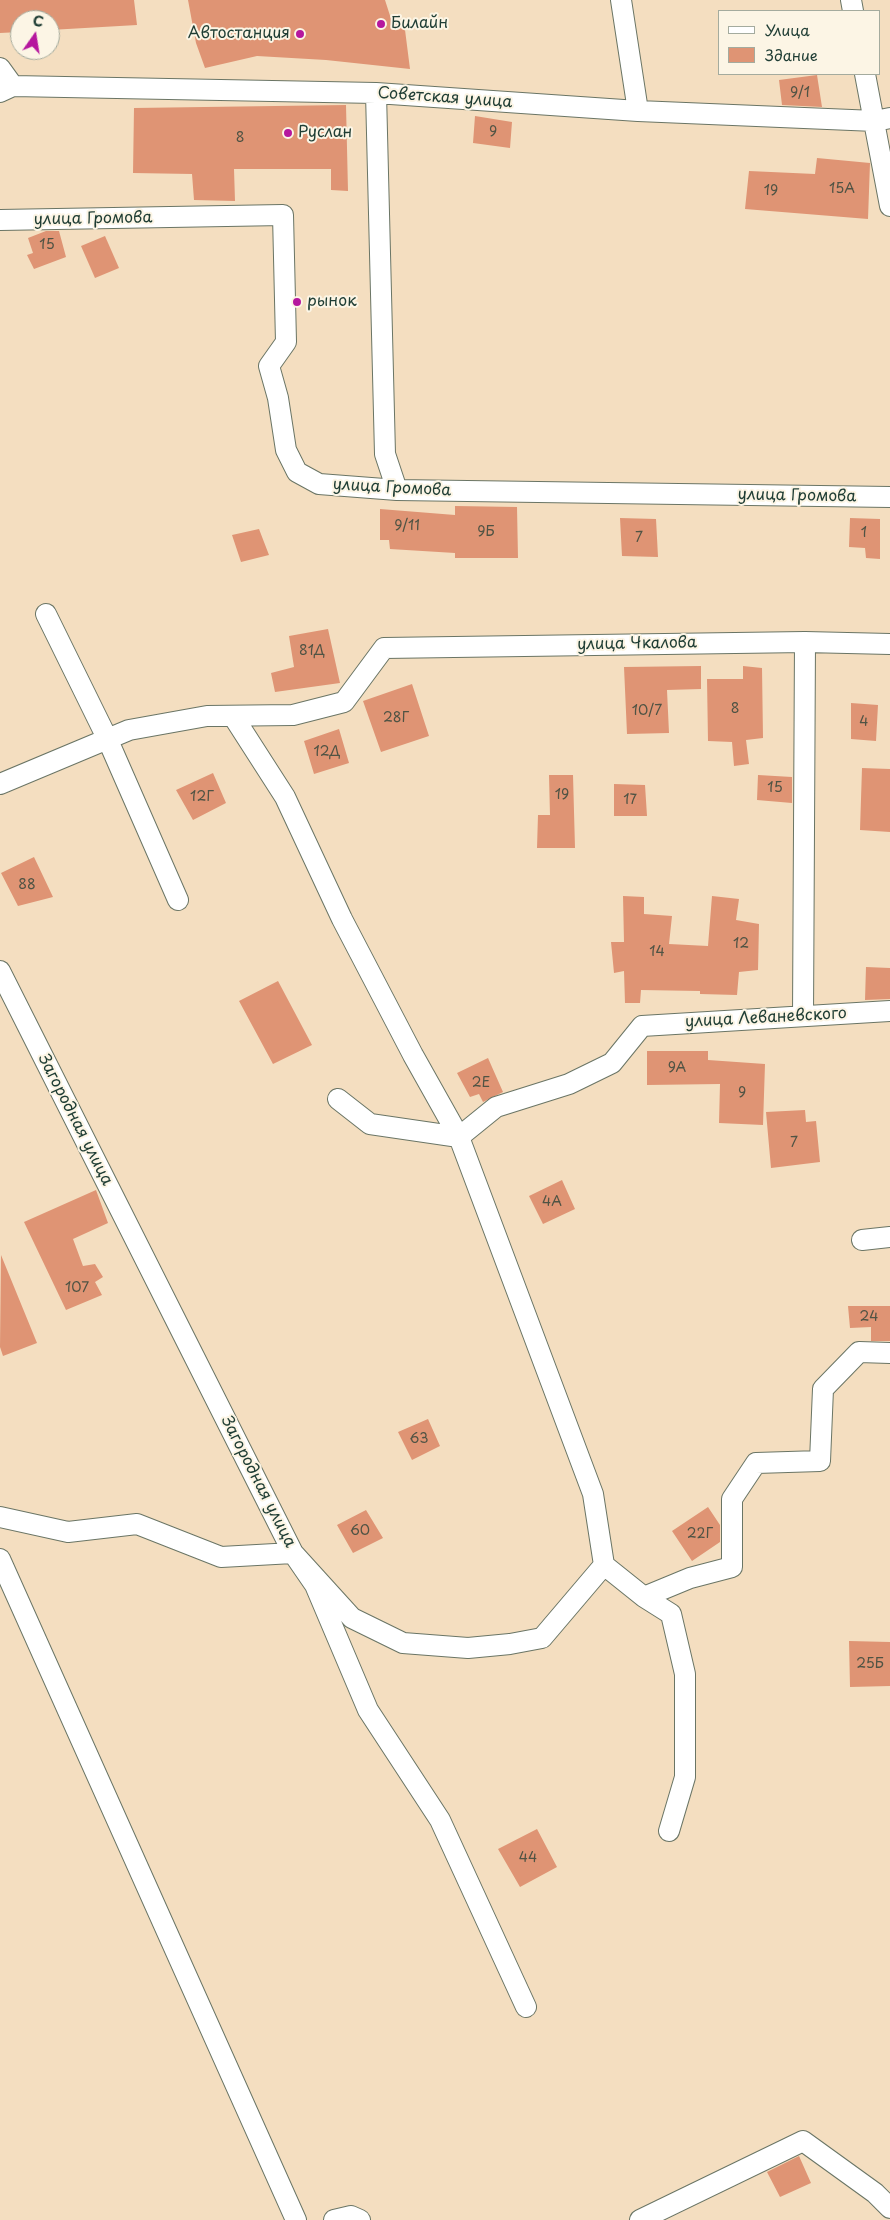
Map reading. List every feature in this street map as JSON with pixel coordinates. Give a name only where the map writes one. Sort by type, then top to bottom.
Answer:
[{"type":"street","points":[[620,0],[638,110]]},
{"type":"street","points":[[0,68],[6,89]]},
{"type":"street","points":[[865,75],[882,119],[890,206]]},
{"type":"street","name":"Советская улица","points":[[6,89],[376,93],[638,110],[882,119]]},
{"type":"street","points":[[376,93],[385,454],[397,490]]},
{"type":"street","name":"улица Громова","points":[[0,220],[282,215],[286,342],[269,366],[278,398],[286,450],[297,472],[319,484],[397,490],[890,497]]},
{"type":"street","points":[[46,614],[107,738],[178,900]]},
{"type":"street","points":[[803,1016],[805,642]]},
{"type":"street","name":"улица Чкалова","points":[[233,716],[293,715],[344,702],[384,648],[805,642],[890,644]]},
{"type":"street","points":[[0,784],[129,730],[207,716],[233,716],[284,797],[342,919],[413,1055],[459,1137],[593,1494],[604,1565],[644,1597],[671,1614],[685,1674],[685,1776],[669,1831]]},
{"type":"street","name":"Загородная улица","points":[[0,971],[293,1553],[352,1618],[403,1643],[468,1648],[510,1644],[542,1638],[604,1565]]},
{"type":"street","name":"улица Леваневского","points":[[459,1137],[496,1107],[569,1084],[612,1063],[642,1026],[890,1011]]},
{"type":"street","points":[[338,1099],[370,1124],[459,1137]]},
{"type":"street","points":[[862,1240],[890,1237]]},
{"type":"street","points":[[644,1597],[690,1578],[732,1567],[732,1499],[756,1463],[820,1461],[823,1389],[859,1352],[890,1353]]},
{"type":"street","points":[[0,1517],[68,1532],[137,1524],[221,1556],[293,1553],[315,1585],[368,1710],[440,1820],[526,2007]]},
{"type":"street","points":[[0,1559],[296,2220]]},
{"type":"street","points":[[640,2220],[803,2141],[875,2193],[890,2208]]},
{"type":"street","points":[[334,2220],[351,2216],[360,2220]]},
{"type":"building","points":[[0,0],[134,0],[137,25],[60,29],[60,10],[10,10],[10,32],[0,33]]},
{"type":"building","name":"Автостанция","points":[[188,0],[385,0],[393,25],[404,22],[410,69],[326,60],[257,56],[205,68],[196,43]]},
{"type":"building","points":[[817,75],[822,107],[782,105],[779,80]]},
{"type":"building","points":[[346,105],[348,191],[331,190],[331,169],[234,169],[235,201],[194,200],[192,174],[133,173],[134,108]]},
{"type":"building","points":[[475,116],[512,122],[510,148],[473,143]]},
{"type":"building","points":[[817,158],[870,163],[868,219],[745,209],[749,171],[815,174]]},
{"type":"building","points":[[46,231],[59,231],[66,257],[34,269],[27,255],[33,253],[28,238]]},
{"type":"building","points":[[105,236],[119,268],[95,278],[81,246]]},
{"type":"building","points":[[455,506],[517,507],[518,558],[455,558],[455,553],[390,549],[389,540],[380,540],[380,509],[455,515]]},
{"type":"building","points":[[620,518],[656,519],[658,557],[622,556]]},
{"type":"building","points":[[850,518],[880,519],[880,559],[866,558],[865,548],[849,547]]},
{"type":"building","points":[[259,529],[269,555],[241,562],[232,535]]},
{"type":"building","points":[[328,629],[340,683],[275,692],[271,673],[294,667],[289,636]]},
{"type":"building","points":[[701,666],[701,689],[667,690],[669,733],[627,734],[624,667]]},
{"type":"building","points":[[743,666],[762,668],[763,738],[746,740],[749,764],[734,766],[732,742],[708,741],[707,679],[743,679]]},
{"type":"building","points":[[412,684],[429,736],[381,752],[363,701]]},
{"type":"building","points":[[851,703],[878,705],[876,741],[851,739]]},
{"type":"building","points":[[339,729],[349,763],[314,774],[304,741]]},
{"type":"building","points":[[862,768],[890,769],[890,832],[860,830]]},
{"type":"building","points":[[213,773],[226,803],[193,820],[176,790]]},
{"type":"building","points":[[549,775],[573,775],[575,848],[537,848],[538,815],[550,815]]},
{"type":"building","points":[[758,775],[792,777],[792,803],[757,800]]},
{"type":"building","points":[[614,784],[645,785],[647,816],[614,816]]},
{"type":"building","points":[[34,857],[53,897],[18,906],[1,873]]},
{"type":"building","points":[[623,896],[644,897],[644,914],[672,916],[669,944],[708,946],[712,896],[739,899],[736,920],[759,924],[758,970],[739,972],[737,995],[700,994],[700,991],[641,990],[640,1003],[625,1003],[624,971],[614,973],[611,942],[624,942]]},
{"type":"building","points":[[866,967],[890,968],[890,999],[865,1000]]},
{"type":"building","points":[[278,981],[312,1045],[273,1064],[239,1001]]},
{"type":"building","points":[[647,1051],[708,1051],[708,1060],[765,1064],[763,1125],[719,1123],[720,1084],[647,1085]]},
{"type":"building","points":[[488,1058],[503,1092],[483,1102],[479,1094],[470,1097],[457,1073]]},
{"type":"building","points":[[805,1110],[806,1122],[816,1121],[820,1162],[771,1168],[766,1112]]},
{"type":"building","points":[[562,1180],[575,1209],[543,1224],[529,1196]]},
{"type":"building","points":[[96,1190],[108,1223],[73,1239],[83,1266],[95,1264],[103,1277],[95,1282],[102,1295],[66,1310],[24,1222]]},
{"type":"building","points":[[1,1255],[37,1343],[3,1356],[0,1347]]},
{"type":"building","points":[[848,1306],[890,1306],[890,1341],[871,1341],[871,1327],[850,1328]]},
{"type":"building","points":[[428,1419],[440,1446],[412,1460],[398,1432]]},
{"type":"building","points":[[708,1507],[720,1525],[720,1542],[692,1561],[672,1531]]},
{"type":"building","points":[[366,1510],[383,1538],[353,1553],[337,1525]]},
{"type":"building","points":[[849,1641],[890,1642],[890,1686],[850,1687]]},
{"type":"building","points":[[537,1829],[557,1867],[520,1887],[498,1849]]},
{"type":"building","points":[[799,2156],[811,2183],[780,2197],[767,2172]]},
{"type":"place","name":"Билайн","points":[[381,24]]},
{"type":"place","name":"Автостанция","points":[[300,34]]},
{"type":"place","name":"Руслан","points":[[288,133]]},
{"type":"place","name":"рынок","points":[[297,302]]}]
